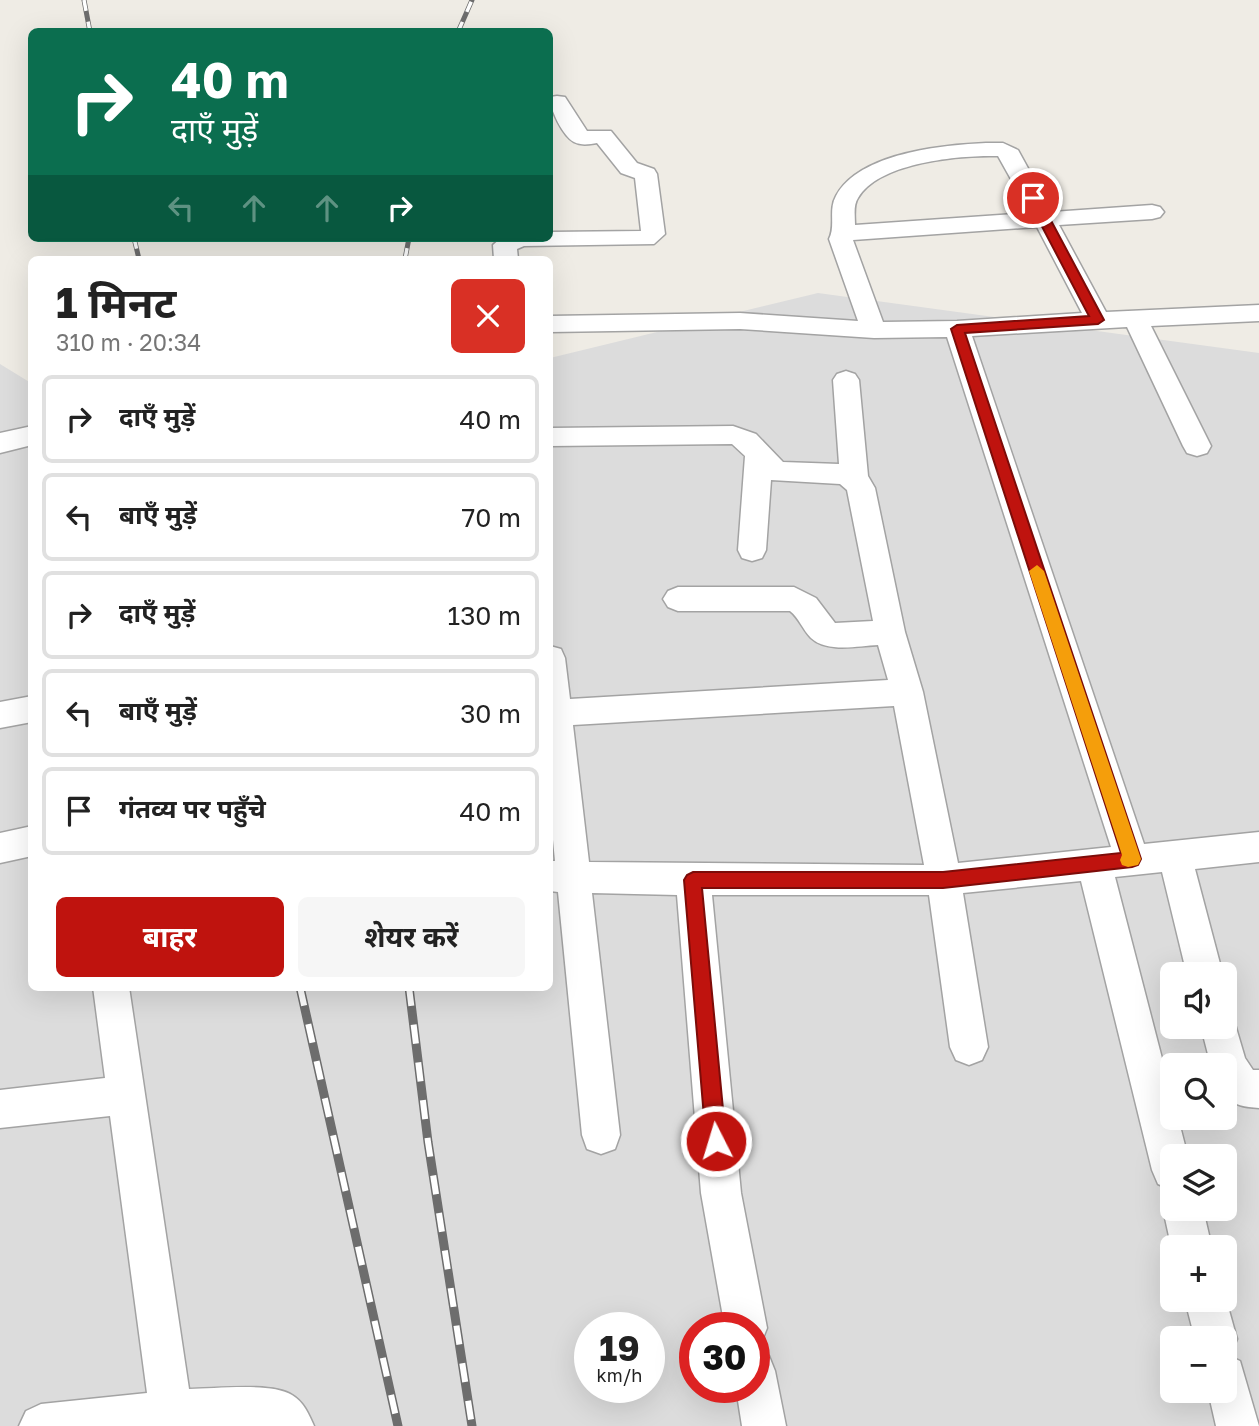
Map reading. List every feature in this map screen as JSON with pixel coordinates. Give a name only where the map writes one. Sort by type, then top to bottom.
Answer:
[{"type":"street","points":[[553,239],[646,239],[653,234],[646,174],[629,167],[603,136],[584,138],[579,135],[557,102]]},
{"type":"street","points":[[874,330],[841,239],[844,233],[843,205],[848,194],[872,174],[892,166],[927,157],[994,149],[1003,150],[1010,155],[1098,320]]},
{"type":"street","points":[[844,233],[1152,212]]},
{"type":"street","points":[[506,256],[505,245],[513,242]]},
{"type":"street","points":[[553,324],[756,321],[874,330],[957,329],[1259,313]]},
{"type":"street","points":[[1135,318],[1197,446]]},
{"type":"street","points":[[957,329],[1132,859]]},
{"type":"street","points":[[846,380],[854,478],[861,488],[890,632],[907,692],[943,880],[969,1047]]},
{"type":"street","points":[[553,438],[733,435],[751,442],[770,468],[778,471],[840,474],[854,478]]},
{"type":"street","points":[[0,443],[28,436]]},
{"type":"street","points":[[752,550],[759,453]]},
{"type":"street","points":[[678,599],[794,599],[807,606],[824,632],[830,635],[890,632]]},
{"type":"street","points":[[553,691],[561,877],[601,1135]]},
{"type":"street","points":[[555,713],[907,692]]},
{"type":"street","points":[[0,715],[28,710]]},
{"type":"street","points":[[0,848],[28,842]]},
{"type":"street","points":[[561,877],[943,880],[1259,847]]},
{"type":"street","points":[[1175,855],[1202,962]]},
{"type":"street","points":[[1094,863],[1165,1144]]},
{"type":"street","points":[[693,880],[721,1193],[743,1312]]},
{"type":"street","points":[[111,991],[124,1095],[172,1418]]},
{"type":"street","points":[[1222,1039],[1229,1070],[1235,1079],[1244,1088],[1259,1089]]},
{"type":"street","points":[[0,1109],[124,1095]]},
{"type":"street","points":[[760,1403],[764,1426]]},
{"type":"street","points":[[1232,1403],[1238,1426]]},
{"type":"street","points":[[41,1426],[279,1411],[292,1426]]},
{"type":"shaded area","points":[[818,293],[1259,353],[1259,1426],[0,1426],[0,364],[28,381],[28,991],[553,991],[553,357]]},
{"type":"railway","points":[[84,0],[89,28]]},
{"type":"railway","points":[[460,28],[472,0]]},
{"type":"railway","points":[[135,242],[138,256]]},
{"type":"railway","points":[[406,256],[408,242]]},
{"type":"railway","points":[[301,991],[398,1426]]},
{"type":"railway","points":[[409,991],[428,1142],[472,1426]]},
{"type":"slow traffic","points":[[1037,571],[1132,859],[1128,860]]},
{"type":"route","points":[[716,1141],[693,880],[943,880],[1132,859],[957,329],[1098,320],[1033,198]]}]
